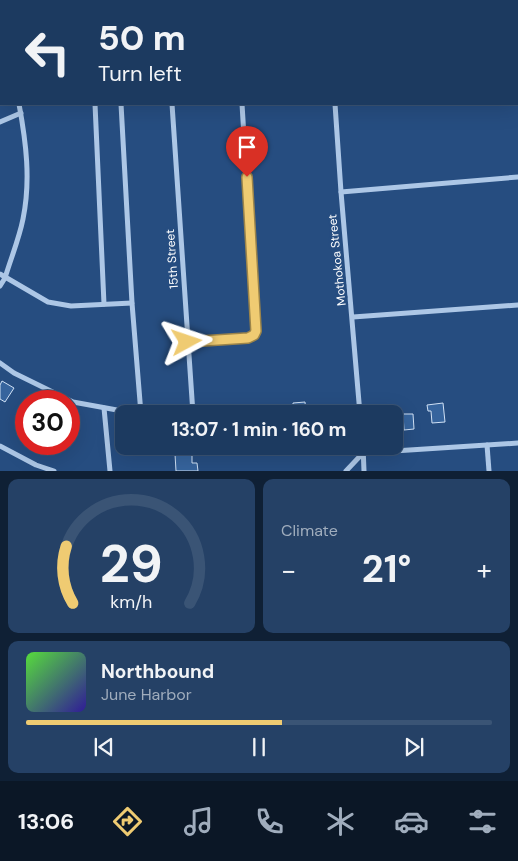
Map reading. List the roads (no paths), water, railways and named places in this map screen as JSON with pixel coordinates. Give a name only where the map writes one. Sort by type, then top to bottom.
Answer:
[{"type":"street","points":[[0,286],[5,278],[23,220],[26,196],[26,143],[19,105]]},
{"type":"street","points":[[95,105],[104,304]]},
{"type":"street","points":[[121,105],[139,405]]},
{"type":"street","name":"15th Street","points":[[172,105],[192,405]]},
{"type":"street","points":[[187,342],[248,338],[254,335],[256,331],[242,105]]},
{"type":"street","name":"Mothokoa Street","points":[[335,105],[359,405]]},
{"type":"street","points":[[0,122],[21,113]]},
{"type":"street","points":[[341,192],[518,177]]},
{"type":"street","points":[[0,274],[48,302],[71,306],[132,303]]},
{"type":"street","points":[[353,317],[518,305]]},
{"type":"street","points":[[0,363],[72,402],[115,410]]},
{"type":"street","points":[[104,408],[110,471]]},
{"type":"street","points":[[403,450],[518,443]]},
{"type":"street","points":[[487,445],[489,471]]},
{"type":"street","points":[[0,446],[36,465],[54,471]]},
{"type":"street","points":[[346,471],[361,455]]},
{"type":"street","points":[[363,455],[364,471]]}]
